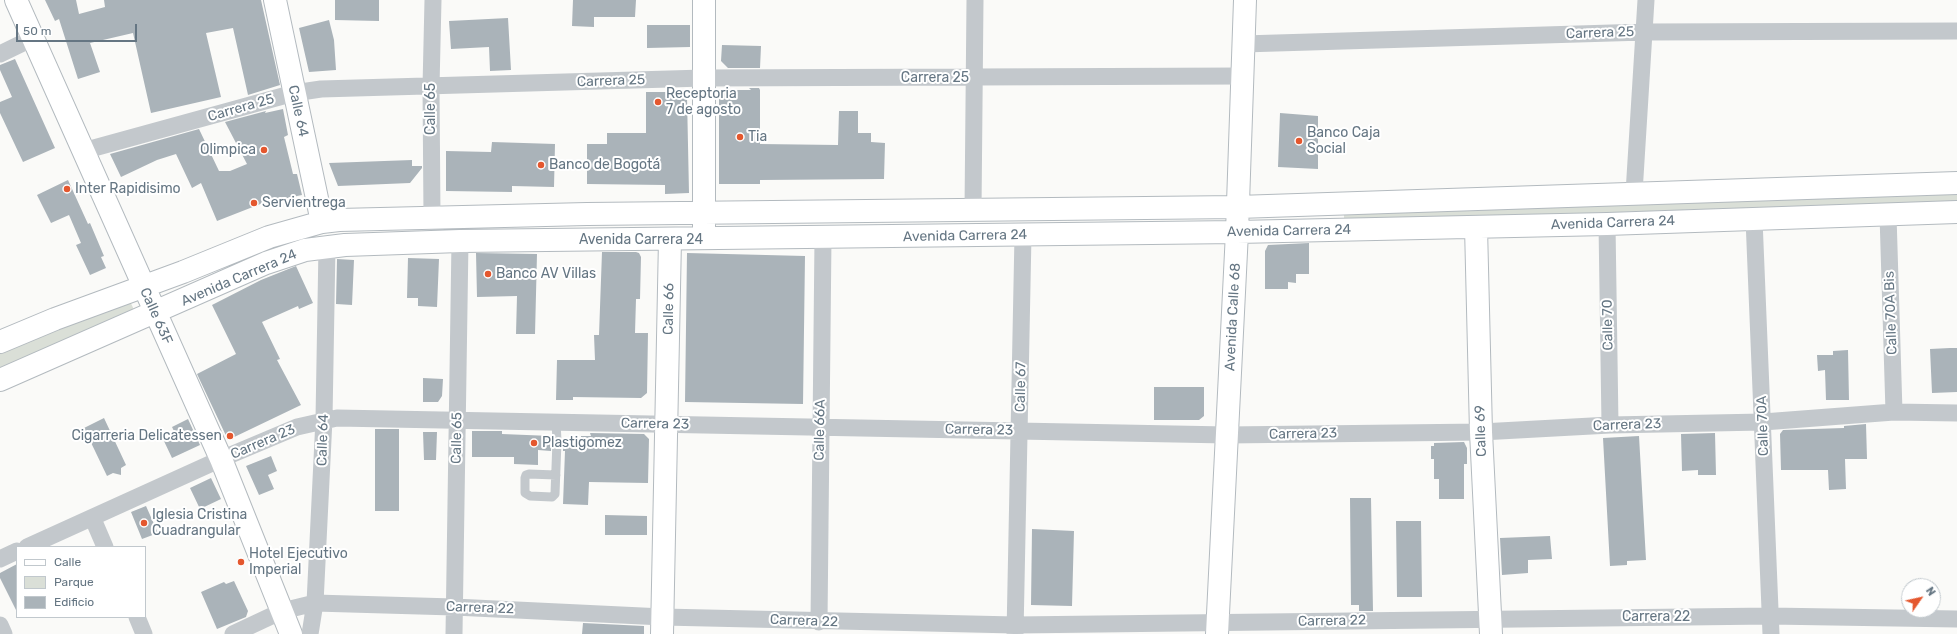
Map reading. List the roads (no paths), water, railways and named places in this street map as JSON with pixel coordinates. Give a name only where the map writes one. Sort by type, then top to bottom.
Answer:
[{"type":"main road","name":"Calle 63F","points":[[16,0],[221,459],[291,634]]},
{"type":"main road","name":"Calle 64","points":[[275,0],[322,222]]},
{"type":"main road","points":[[704,0],[704,239]]},
{"type":"main road","name":"Avenida Calle 68","points":[[1217,629],[1237,232],[1245,0]]},
{"type":"main road","name":"Avenida Carrera 24","points":[[0,342],[55,319],[269,237],[322,222],[355,219],[1238,206],[1957,183]]},
{"type":"main road","name":"Avenida Carrera 24","points":[[0,380],[273,261],[305,250],[327,246],[460,241],[823,238],[1237,232],[1608,224],[1957,212]]},
{"type":"main road","points":[[670,239],[704,213]]},
{"type":"main road","name":"Calle 69","points":[[1476,227],[1481,432],[1491,626]]},
{"type":"main road","name":"Calle 66","points":[[662,626],[670,239]]},
{"type":"street","name":"Calle 65","points":[[432,217],[431,87],[433,0]]},
{"type":"street","points":[[973,210],[975,0]]},
{"type":"street","points":[[1634,193],[1646,0]]},
{"type":"street","name":"Carrera 25","points":[[1243,44],[1645,32],[1957,31]]},
{"type":"street","points":[[0,54],[33,38]]},
{"type":"street","name":"Carrera 25","points":[[83,151],[294,93],[321,89],[704,78],[1242,76]]},
{"type":"street","name":"Calle 70A Bis","points":[[1888,214],[1894,412]]},
{"type":"street","name":"Calle 70A","points":[[1754,219],[1771,634]]},
{"type":"street","name":"Calle 70","points":[[1608,224],[1610,425]]},
{"type":"street","name":"Calle 67","points":[[1015,629],[1023,235]]},
{"type":"street","name":"Calle 66A","points":[[819,622],[823,238]]},
{"type":"street","name":"Calle 65","points":[[454,634],[460,241]]},
{"type":"street","name":"Calle 64","points":[[310,634],[315,603],[324,420],[327,246]]},
{"type":"street","name":"Carrera 23","points":[[29,546],[93,519],[221,459],[297,427],[337,418],[1227,435],[1481,432],[1610,425],[1763,422],[1894,412],[1957,413]]},
{"type":"street","points":[[93,519],[105,546]]},
{"type":"street","points":[[0,559],[16,551]]},
{"type":"street","name":"Carrera 22","points":[[233,634],[282,612],[315,603],[454,607],[662,626],[819,622],[1015,629],[1217,629],[1491,626],[1770,616],[1957,619]]},
{"type":"street","points":[[136,618],[144,634]]},
{"type":"street","points":[[0,625],[4,634]]},
{"type":"lane","points":[[556,422],[556,475]]},
{"type":"place","name":"Receptoria 7 de agosto","points":[[658,102]]},
{"type":"place","name":"Tia","points":[[740,137]]},
{"type":"place","name":"Banco Caja Social","points":[[1299,141]]},
{"type":"place","name":"Olimpica","points":[[264,150]]},
{"type":"place","name":"Banco de Bogotá","points":[[541,165]]},
{"type":"place","name":"Inter Rapidisimo","points":[[67,189]]},
{"type":"place","name":"Servientrega","points":[[254,203]]},
{"type":"place","name":"Banco AV Villas","points":[[488,274]]},
{"type":"place","name":"Cigarreria Delicatessen","points":[[230,436]]},
{"type":"place","name":"Plastigomez","points":[[534,443]]},
{"type":"place","name":"Iglesia Cristina Cuadrangular","points":[[144,523]]},
{"type":"place","name":"Hotel Ejecutivo Imperial","points":[[241,562]]}]
